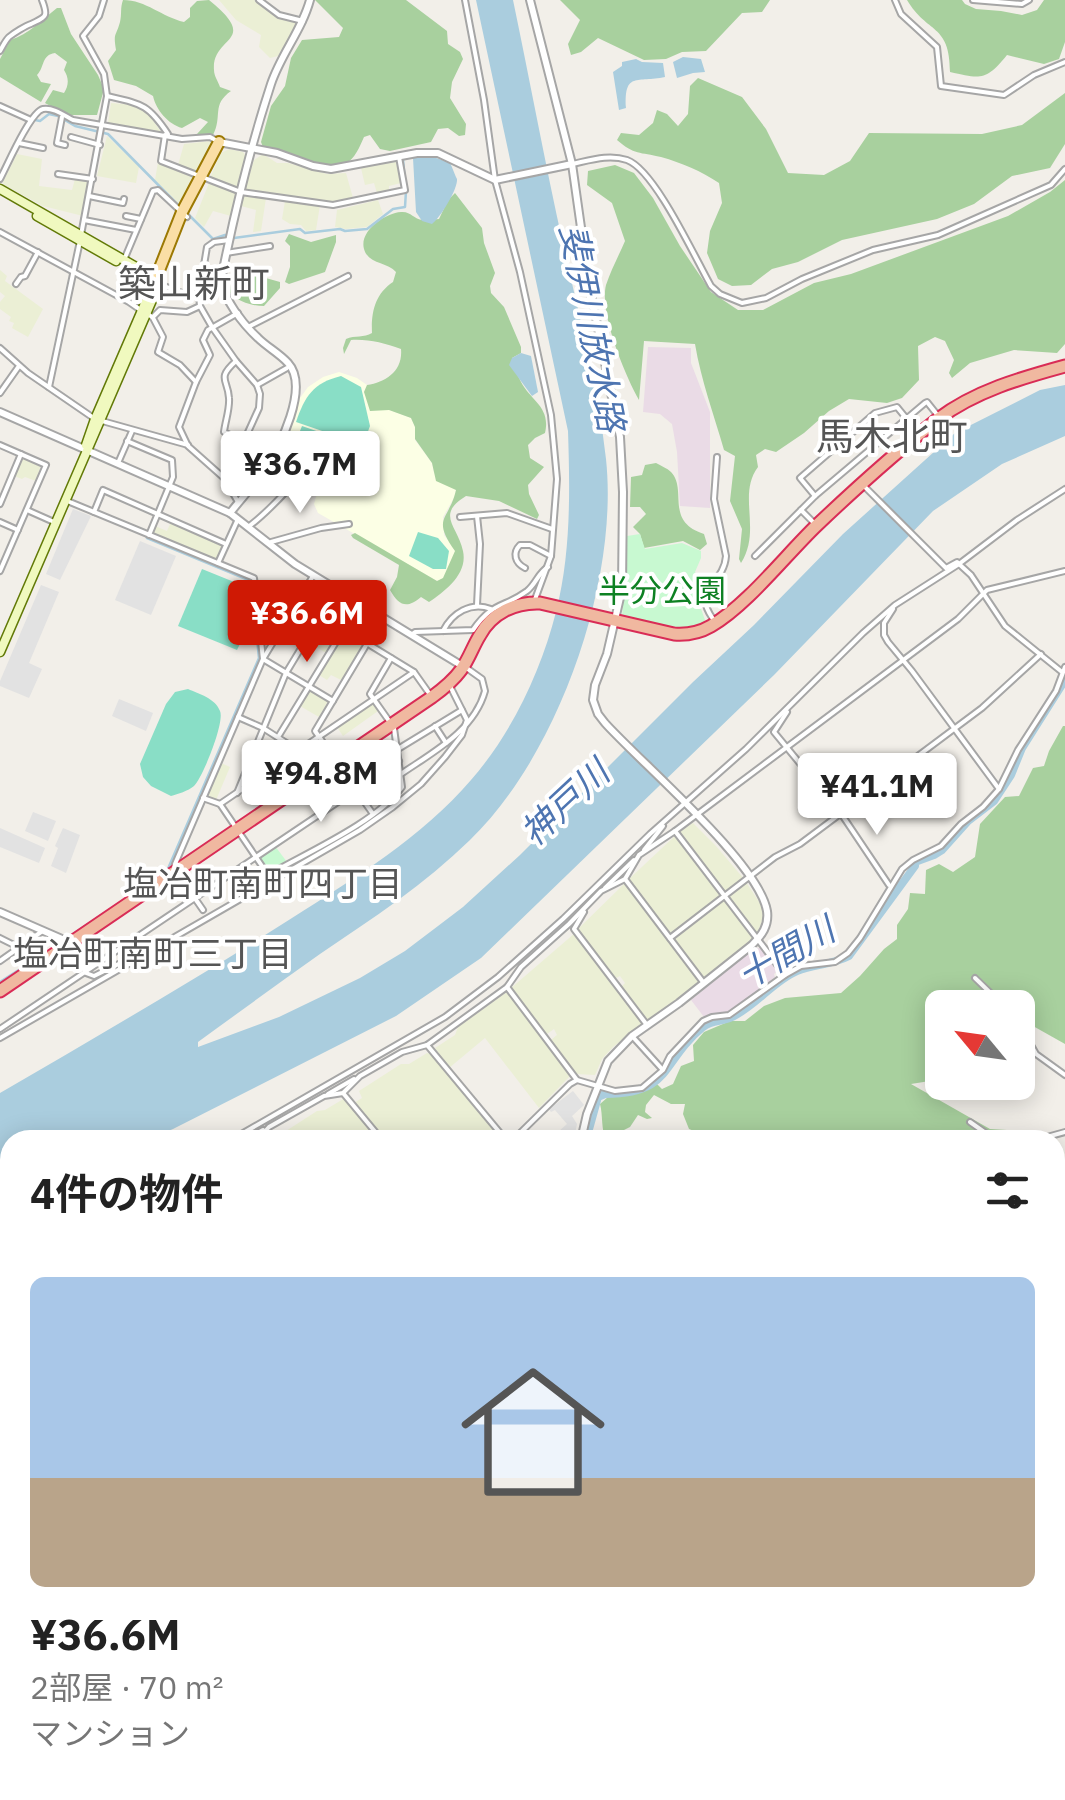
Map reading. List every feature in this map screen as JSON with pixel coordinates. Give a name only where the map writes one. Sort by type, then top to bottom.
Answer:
[{"type":"highway","points":[[0,992],[432,697],[464,667],[489,622],[515,606],[536,603],[683,635],[706,629],[940,418],[997,387],[1065,366]]},
{"type":"main road","points":[[0,652],[86,450],[87,438],[147,314],[156,281],[219,142]]},
{"type":"main road","points":[[0,192],[156,281]]},
{"type":"main road","points":[[80,238],[156,281]]},
{"type":"street","points":[[0,51],[9,37],[42,20],[42,0]]},
{"type":"street","points":[[49,387],[104,125],[104,74],[83,36],[104,0]]},
{"type":"street","points":[[259,0],[279,15],[303,21]]},
{"type":"street","points":[[230,513],[273,456],[297,390],[291,366],[248,327],[224,292],[221,280],[271,82],[310,0]]},
{"type":"street","points":[[464,0],[551,415],[556,479],[554,530],[551,556],[536,603]]},
{"type":"street","points":[[530,0],[572,164],[590,284],[620,437],[624,563],[607,654],[594,685],[593,700],[598,714],[616,735],[683,801],[750,877],[767,911],[766,928],[758,940],[632,1036],[608,1061],[583,1130]]},
{"type":"street","points":[[894,0],[901,14],[937,47],[941,86],[1004,95],[1034,75],[1065,62]]},
{"type":"street","points":[[973,0],[1022,4],[1029,0]]},
{"type":"street","points":[[107,96],[139,104],[152,112],[168,136],[161,161],[241,192],[333,205],[401,192],[405,190],[398,156]]},
{"type":"street","points":[[0,106],[31,120]]},
{"type":"street","points":[[0,179],[31,120],[43,109],[73,120],[168,136],[210,136],[219,142],[331,169],[416,153],[438,153],[499,179],[612,157],[636,164],[652,181],[711,286],[742,303],[766,298],[874,250],[938,235],[1051,185],[1065,169]]},
{"type":"street","points":[[63,114],[57,143],[65,145]]},
{"type":"street","points":[[71,138],[100,144]]},
{"type":"street","points":[[19,143],[43,148]]},
{"type":"street","points":[[0,163],[6,166]]},
{"type":"street","points":[[58,174],[92,179]]},
{"type":"street","points":[[124,260],[156,189],[185,215]]},
{"type":"street","points":[[89,196],[123,203],[124,199]]},
{"type":"street","points":[[126,216],[141,219]]},
{"type":"street","points":[[84,220],[136,230]]},
{"type":"street","points":[[0,232],[147,314],[162,337],[158,352],[180,364],[196,382]]},
{"type":"street","points":[[229,240],[207,247],[199,295],[200,306],[212,327],[260,394],[259,408],[244,441]]},
{"type":"street","points":[[226,254],[270,246]]},
{"type":"street","points":[[16,284],[38,252]]},
{"type":"street","points":[[248,327],[348,276]]},
{"type":"street","points":[[156,281],[182,293],[199,295]]},
{"type":"street","points":[[147,314],[160,310],[186,312],[200,306]]},
{"type":"street","points":[[238,313],[212,327],[203,340],[210,355],[178,427],[188,446],[224,478],[238,502]]},
{"type":"street","points":[[0,348],[19,366],[98,420],[188,446]]},
{"type":"street","points":[[236,362],[227,370],[224,382],[229,398],[224,432],[273,456]]},
{"type":"street","points":[[0,393],[2,384],[19,366]]},
{"type":"street","points":[[256,385],[291,366]]},
{"type":"street","points":[[755,556],[815,496],[927,402],[940,418]]},
{"type":"street","points":[[815,496],[800,478],[875,413],[896,407],[906,418]]},
{"type":"street","points":[[0,412],[230,513],[314,575],[482,679],[485,691],[453,746],[421,784],[360,830],[0,1038]]},
{"type":"street","points":[[118,463],[132,429]]},
{"type":"street","points":[[127,441],[172,460],[173,477],[149,535]]},
{"type":"street","points":[[0,445],[46,465],[0,571]]},
{"type":"street","points":[[0,504],[21,454]]},
{"type":"street","points":[[716,623],[705,607],[704,597],[726,564],[714,499],[717,457]]},
{"type":"street","points":[[248,528],[296,484],[264,470]]},
{"type":"street","points":[[269,490],[281,479]]},
{"type":"street","points":[[506,987],[577,1080],[614,1091],[642,1088],[663,1070],[670,1056],[703,1020],[729,1016],[801,966],[836,962],[848,954],[907,864],[941,846],[1000,789],[1064,670],[1006,626],[960,564],[946,568],[865,486]]},
{"type":"street","points":[[601,892],[625,878],[683,801],[720,773],[863,632],[895,605],[1065,489]]},
{"type":"street","points":[[94,512],[104,490],[226,544]]},
{"type":"street","points":[[65,500],[254,578],[263,659]]},
{"type":"street","points":[[26,510],[55,523]]},
{"type":"street","points":[[800,510],[816,526]]},
{"type":"street","points":[[460,517],[507,513],[554,530]]},
{"type":"street","points":[[477,516],[477,606]]},
{"type":"street","points":[[218,563],[238,519]]},
{"type":"street","points":[[0,522],[18,530]]},
{"type":"street","points":[[268,544],[349,524]]},
{"type":"street","points":[[525,568],[516,558],[520,544],[551,556]]},
{"type":"street","points":[[412,634],[473,630],[491,609],[526,592],[543,568],[548,567]]},
{"type":"street","points":[[262,1130],[402,1052],[427,1045],[506,987],[521,967],[639,855],[958,619],[987,590],[1065,571]]},
{"type":"street","points":[[202,910],[176,872],[175,864],[263,659],[314,575]]},
{"type":"street","points":[[298,601],[414,672],[432,697]]},
{"type":"street","points":[[895,605],[884,623],[884,635],[1000,789]]},
{"type":"street","points":[[442,631],[453,615],[477,606],[491,609]]},
{"type":"street","points":[[237,793],[286,673],[321,616]]},
{"type":"street","points":[[372,814],[315,731],[384,617]]},
{"type":"street","points":[[278,738],[344,629]]},
{"type":"street","points":[[670,938],[982,708],[1041,654]]},
{"type":"street","points":[[203,798],[220,804],[268,875],[394,798],[402,786],[398,750],[391,725],[370,694],[391,658]]},
{"type":"street","points":[[263,659],[333,701]]},
{"type":"street","points":[[220,804],[414,672]]},
{"type":"street","points":[[449,684],[467,723]]},
{"type":"street","points":[[792,704],[774,732],[840,812],[890,886]]},
{"type":"street","points":[[398,750],[463,710]]},
{"type":"street","points":[[238,718],[263,728],[299,751]]},
{"type":"street","points":[[401,774],[467,723]]},
{"type":"street","points":[[435,726],[446,743]]},
{"type":"street","points":[[0,1029],[399,761]]},
{"type":"street","points":[[248,1130],[445,1017],[498,977],[666,821]]},
{"type":"street","points":[[676,831],[785,975]]},
{"type":"street","points":[[625,878],[703,982]]},
{"type":"street","points":[[552,939],[574,929],[588,905]]},
{"type":"street","points":[[0,912],[62,939],[86,973],[94,976],[140,957]]},
{"type":"street","points":[[574,929],[646,1025]]},
{"type":"street","points":[[0,961],[42,930]]},
{"type":"street","points":[[0,938],[19,948]]},
{"type":"street","points":[[975,978],[987,990]]},
{"type":"street","points":[[632,1036],[663,1070]]},
{"type":"street","points":[[427,1045],[501,1130]]},
{"type":"street","points":[[1035,1052],[1065,1075]]},
{"type":"street","points":[[324,1096],[343,1093],[360,1076]]},
{"type":"street","points":[[521,1130],[577,1080]]},
{"type":"street","points":[[343,1093],[374,1130]]},
{"type":"street","points":[[970,1122],[981,1130]]},
{"type":"street","points":[[265,1130],[269,1126]]},
{"type":"shaded area","points":[[219,0],[254,0],[277,18],[297,23],[278,56],[270,58],[259,47],[261,35],[236,20]]},
{"type":"shaded area","points":[[111,103],[134,105],[147,112],[161,132],[108,123]]},
{"type":"shaded area","points":[[107,136],[139,167],[136,183],[97,176]]},
{"type":"shaded area","points":[[211,141],[196,172],[178,165],[184,144]]},
{"type":"shaded area","points":[[229,149],[246,156],[239,189],[210,178],[221,153]]},
{"type":"shaded area","points":[[17,154],[42,159],[39,186],[72,190],[75,179],[90,181],[83,216],[43,206],[4,185]]},
{"type":"shaded area","points":[[263,154],[277,163],[327,174],[346,173],[353,198],[333,202],[245,189],[254,160]]},
{"type":"shaded area","points":[[158,162],[193,177],[180,205],[155,180]]},
{"type":"shaded area","points":[[396,162],[401,183],[377,193],[374,183],[365,185],[361,168]]},
{"type":"shaded area","points":[[209,183],[237,193],[231,216],[213,211],[204,227],[195,218]]},
{"type":"shaded area","points":[[243,195],[266,198],[261,231],[253,232],[256,210],[241,206]]},
{"type":"shaded area","points":[[378,200],[383,214],[367,227],[335,227],[337,210]]},
{"type":"shaded area","points":[[285,201],[320,205],[316,230],[306,231],[301,225],[282,219]]},
{"type":"shaded area","points":[[0,270],[7,276],[5,281],[43,309],[28,337],[12,328],[11,317],[0,309],[5,296],[0,292]]},
{"type":"shaded area","points":[[648,347],[691,348],[691,363],[710,412],[710,508],[680,506],[672,424],[660,414],[643,412]]},
{"type":"shaded area","points":[[339,372],[367,385],[364,392],[379,410],[411,418],[415,440],[432,463],[434,473],[456,490],[443,517],[444,535],[456,551],[444,578],[437,581],[318,513],[314,504],[318,489],[271,471],[300,398],[323,377]]},
{"type":"shaded area","points":[[22,457],[41,465],[36,481],[14,476]]},
{"type":"shaded area","points":[[73,509],[91,516],[60,580],[46,574]]},
{"type":"shaded area","points":[[171,522],[222,544],[217,559],[152,533],[155,526],[167,531]]},
{"type":"shaded area","points":[[140,541],[176,556],[151,615],[115,600]]},
{"type":"shaded area","points":[[41,585],[59,592],[29,663],[42,669],[29,698],[0,686],[0,681]]},
{"type":"shaded area","points":[[321,618],[340,630],[326,653],[307,641]]},
{"type":"shaded area","points":[[345,633],[363,644],[341,680],[331,675],[327,680],[319,675]]},
{"type":"shaded area","points":[[310,689],[328,701],[319,717],[300,706]]},
{"type":"shaded area","points":[[119,699],[153,713],[146,731],[112,716]]},
{"type":"shaded area","points":[[372,703],[378,711],[343,736],[337,727]]},
{"type":"shaded area","points":[[319,740],[325,748],[293,770],[288,761]]},
{"type":"shaded area","points":[[221,763],[230,767],[216,800],[206,796]]},
{"type":"shaded area","points":[[33,812],[56,821],[48,841],[25,831]]},
{"type":"shaded area","points":[[693,823],[744,879],[725,894],[678,833]]},
{"type":"shaded area","points":[[0,828],[45,848],[39,863],[0,847]]},
{"type":"shaded area","points":[[63,828],[80,835],[66,873],[51,866]]},
{"type":"shaded area","points":[[676,835],[722,896],[670,936],[628,880]]},
{"type":"shaded area","points":[[626,882],[700,981],[647,1022],[621,987],[625,983],[620,976],[614,979],[577,930]]},
{"type":"shaded area","points":[[746,882],[763,908],[764,917],[756,935],[727,897]]},
{"type":"shaded area","points":[[724,899],[755,939],[703,979],[673,938]]},
{"type":"shaded area","points":[[575,933],[643,1024],[613,1047],[595,1075],[576,1074],[551,1040],[557,1035],[554,1029],[547,1034],[510,989]]},
{"type":"shaded area","points":[[755,947],[762,949],[778,971],[775,977],[732,1012],[704,1017],[691,1000]]},
{"type":"shaded area","points":[[507,992],[571,1075],[539,1108],[485,1038],[449,1068],[435,1048]]},
{"type":"shaded area","points":[[427,1053],[434,1055],[496,1130],[377,1130],[354,1103],[362,1098],[359,1091],[401,1064],[409,1064]]},
{"type":"shaded area","points":[[573,1091],[584,1105],[572,1116],[576,1130],[560,1130],[567,1124],[555,1110],[549,1109]]},
{"type":"shaded area","points":[[345,1098],[372,1130],[288,1130]]},
{"type":"green space","points":[[123,0],[184,22],[197,1],[209,0],[232,24],[233,32],[215,59],[214,72],[220,87],[231,91],[221,101],[213,135],[198,136],[208,122],[200,118],[182,128],[177,126],[163,116],[153,96],[114,80],[108,61],[116,50]]},
{"type":"green space","points":[[315,0],[406,0],[447,31],[448,44],[463,59],[452,82],[450,98],[466,124],[465,135],[459,136],[448,128],[438,129],[431,142],[390,151],[380,149],[370,135],[364,137],[352,159],[337,166],[317,165],[263,147],[271,106],[285,86],[291,58],[302,40],[339,37],[343,28]]},
{"type":"green space","points":[[560,0],[770,0],[762,12],[742,13],[706,51],[644,60],[598,38],[571,55],[568,44],[580,20]]},
{"type":"green space","points":[[907,0],[962,0],[976,9],[1022,15],[1037,10],[1044,0],[1065,0],[1065,42],[1059,59],[1044,64],[1007,55],[994,70],[982,76],[950,72],[942,37]]},
{"type":"green space","points":[[61,8],[71,34],[104,89],[97,115],[67,115],[45,103],[53,90],[64,93],[68,84],[64,70],[67,62],[55,53],[45,59],[37,75],[41,82],[51,84],[41,102],[0,77],[0,59],[10,40]]},
{"type":"green space","points":[[698,78],[742,97],[766,129],[788,173],[824,175],[850,161],[869,133],[982,134],[1022,125],[1065,93],[1065,144],[1050,168],[1012,176],[974,204],[937,219],[842,240],[798,262],[772,269],[751,285],[732,286],[718,279],[707,253],[710,231],[722,203],[719,183],[684,165],[633,151],[617,140],[621,133],[639,135],[653,123],[657,110],[678,126],[688,114],[690,86]]},
{"type":"green space","points":[[615,165],[634,173],[711,292],[738,310],[763,310],[814,283],[851,274],[1008,216],[1065,180],[1065,344],[1057,353],[1014,350],[970,363],[952,378],[949,373],[954,360],[945,341],[935,337],[918,346],[919,380],[902,398],[887,403],[849,399],[776,452],[765,449],[756,455],[758,467],[749,489],[750,538],[741,563],[742,529],[730,501],[735,456],[724,450],[695,344],[644,341],[639,400],[615,344],[606,311],[606,285],[625,241],[612,203],[587,185],[588,171]]},
{"type":"green space","points":[[455,193],[482,228],[495,273],[491,293],[504,307],[521,347],[521,353],[512,358],[516,370],[545,417],[545,433],[528,445],[530,458],[544,467],[528,485],[539,515],[537,519],[499,501],[466,496],[450,515],[463,551],[459,574],[429,602],[421,597],[404,604],[390,590],[399,565],[351,535],[355,533],[437,581],[443,578],[455,551],[443,525],[456,490],[436,481],[432,463],[415,439],[411,418],[389,410],[370,411],[364,392],[367,385],[392,374],[401,349],[358,340],[351,340],[344,354],[343,348],[346,339],[372,333],[375,304],[396,272],[366,254],[363,242],[369,230],[381,219],[401,212],[425,221],[439,219]]},
{"type":"green space","points":[[289,234],[311,242],[336,235],[325,272],[285,282],[290,267],[290,246],[285,241]]},
{"type":"green space","points":[[242,266],[249,267],[255,275],[280,282],[280,288],[264,306],[246,303],[230,293],[231,285],[247,285],[250,281],[241,272]]},
{"type":"green space","points":[[341,376],[361,387],[370,426],[363,445],[296,422],[311,392],[323,382]]},
{"type":"green space","points":[[302,426],[371,450],[357,489],[287,463]]},
{"type":"green space","points":[[656,463],[676,479],[684,521],[704,534],[707,544],[700,550],[683,541],[644,548],[633,527],[646,514],[640,507],[630,507],[631,477],[642,475],[645,465]]},
{"type":"green space","points":[[418,532],[438,538],[449,551],[446,569],[433,569],[409,556]]},
{"type":"green space","name":"半分公園","points":[[640,534],[645,549],[682,543],[701,551],[695,572],[702,585],[702,629],[679,632],[622,618],[627,536]]},
{"type":"green space","points":[[202,569],[244,586],[248,627],[237,650],[178,626]]},
{"type":"green space","points":[[188,689],[214,703],[221,717],[198,781],[171,796],[151,786],[143,777],[140,764],[166,704],[175,692]]},
{"type":"green space","points":[[1065,726],[1065,1044],[1035,1027],[1035,990],[925,990],[925,1082],[911,1084],[925,1092],[925,1100],[939,1100],[990,1129],[1007,1130],[692,1130],[683,1114],[685,1104],[671,1104],[654,1095],[645,1112],[652,1118],[638,1115],[624,1130],[603,1130],[600,1104],[608,1097],[643,1092],[657,1084],[662,1089],[673,1084],[681,1066],[694,1061],[693,1045],[704,1032],[730,1021],[745,1021],[764,1006],[785,998],[841,993],[897,939],[897,925],[908,909],[910,893],[925,894],[926,870],[939,864],[953,872],[975,857],[980,824],[1005,797],[1019,796],[1033,768],[1044,766]]},
{"type":"green space","points":[[259,741],[287,757],[240,789]]},
{"type":"green space","points":[[275,846],[287,862],[268,873],[260,856]]},
{"type":"water","points":[[476,0],[513,0],[593,378],[603,432],[608,507],[592,610],[556,714],[502,804],[470,840],[416,886],[198,1042],[198,1047],[279,1017],[360,978],[405,951],[463,907],[843,534],[955,433],[1040,390],[1065,385],[1065,436],[1002,464],[933,511],[774,675],[481,958],[396,1016],[171,1130],[0,1130],[0,1093],[256,941],[363,872],[431,820],[486,762],[523,700],[556,612],[567,545],[568,431]]},
{"type":"water","points":[[683,57],[701,59],[705,72],[677,78],[673,62]]},
{"type":"water","points":[[636,59],[663,63],[665,77],[634,81],[627,88],[626,108],[619,110],[613,72],[622,62]]},
{"type":"water","points":[[428,155],[450,163],[457,179],[448,203],[432,224],[422,221],[416,212],[413,158]]},
{"type":"water","points":[[521,353],[531,356],[538,392],[532,396],[509,365]]},
{"type":"waterway","points":[[35,120],[49,114],[75,126],[108,134],[181,208]]},
{"type":"waterway","points":[[403,159],[405,183]]},
{"type":"waterway","points":[[0,174],[6,164]]},
{"type":"waterway","points":[[187,213],[213,239],[300,229],[305,233],[367,229],[393,209],[405,207],[406,191]]},
{"type":"waterway","points":[[147,538],[251,581],[259,658],[167,871]]},
{"type":"waterway","name":"十間川","points":[[589,1130],[598,1097],[627,1093],[655,1082],[706,1025],[741,1012],[797,971],[849,956],[915,862],[942,850],[968,821],[994,801],[1065,680]]},
{"type":"waterway","points":[[67,938],[148,884]]},
{"type":"waterway","points":[[0,982],[61,943]]},
{"type":"district","name":"築山新町","points":[[194,284]]},
{"type":"district","name":"馬木北町","points":[[892,437]]},
{"type":"district","name":"塩冶町南町四丁目","points":[[263,884]]},
{"type":"district","name":"塩冶町南町三丁目","points":[[153,954]]},
{"type":"water label","name":"斐伊川放水路","points":[[592,328]]},
{"type":"water label","name":"神戸川","points":[[565,803]]}]
